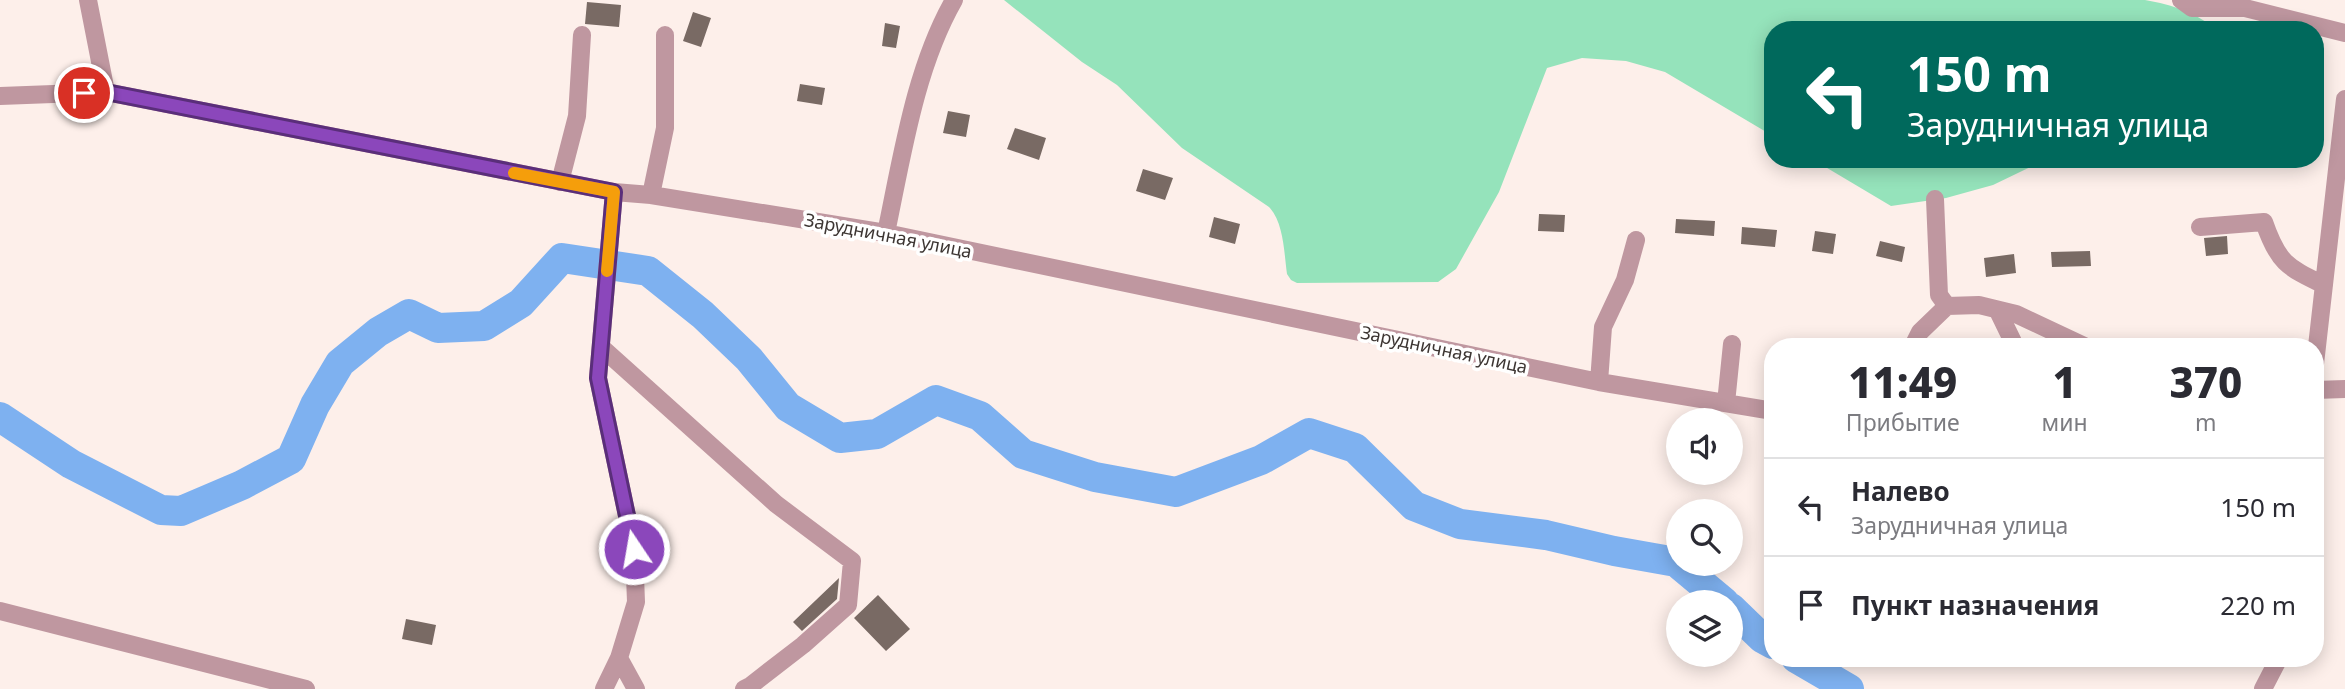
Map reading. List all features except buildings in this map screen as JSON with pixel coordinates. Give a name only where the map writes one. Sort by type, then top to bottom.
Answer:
[{"type":"street","points":[[88,0],[106,92]]},
{"type":"street","points":[[886,233],[914,106],[934,43],[954,0]]},
{"type":"street","points":[[2181,0],[2192,8],[2245,8],[2297,21]]},
{"type":"street","points":[[2324,28],[2345,33]]},
{"type":"street","points":[[560,182],[577,116],[582,35]]},
{"type":"street","points":[[651,195],[665,128],[666,35]]},
{"type":"street","name":"Зарудничная улица","points":[[0,96],[106,92],[614,192],[651,195],[886,233],[1599,382],[1764,409]]},
{"type":"street","points":[[2318,338],[2345,99]]},
{"type":"street","points":[[604,689],[619,658],[636,602],[634,549],[598,378],[614,192]]},
{"type":"street","points":[[1935,199],[1939,295],[1947,306]]},
{"type":"street","points":[[2200,226],[2263,222],[2270,240],[2287,266],[2324,285]]},
{"type":"street","points":[[1599,382],[1603,327],[1625,280],[1636,240]]},
{"type":"street","points":[[1917,338],[1947,306],[1979,305],[2016,314],[2067,338]]},
{"type":"street","points":[[1997,311],[2011,338]]},
{"type":"street","points":[[1726,403],[1731,344]]},
{"type":"street","points":[[601,347],[776,503],[852,561],[848,605],[748,688]]},
{"type":"street","points":[[2324,390],[2345,389]]},
{"type":"street","points":[[0,611],[306,689]]},
{"type":"street","points":[[619,658],[636,689]]},
{"type":"street","points":[[2263,689],[2274,667]]},
{"type":"green space","points":[[1004,0],[2145,0],[2183,10],[2204,21],[1764,21],[1764,131],[1665,72],[1626,61],[1582,58],[1547,68],[1499,192],[1456,269],[1438,282],[1297,283],[1291,280],[1287,274],[1278,221],[1269,207],[1182,148],[1117,85],[1082,62]]},
{"type":"green space","points":[[1827,168],[2028,168],[1993,185],[1946,198],[1891,206]]},
{"type":"waterway","points":[[0,417],[71,464],[161,510],[181,511],[242,485],[291,459],[315,405],[340,363],[378,332],[409,314],[438,328],[484,326],[521,303],[562,258],[648,271],[703,315],[749,359],[788,407],[840,438],[877,434],[936,400],[980,416],[1023,454],[1095,477],[1176,492],[1261,460],[1309,433],[1355,448],[1414,506],[1460,524],[1546,535],[1676,562],[1710,590]]},
{"type":"waterway","points":[[1743,620],[1764,639]]},
{"type":"waterway","points":[[1811,667],[1849,689]]},
{"type":"slow traffic","points":[[514,173],[614,192],[607,271]]},
{"type":"route","points":[[84,93],[106,92],[614,192],[598,378],[634,549]]}]
